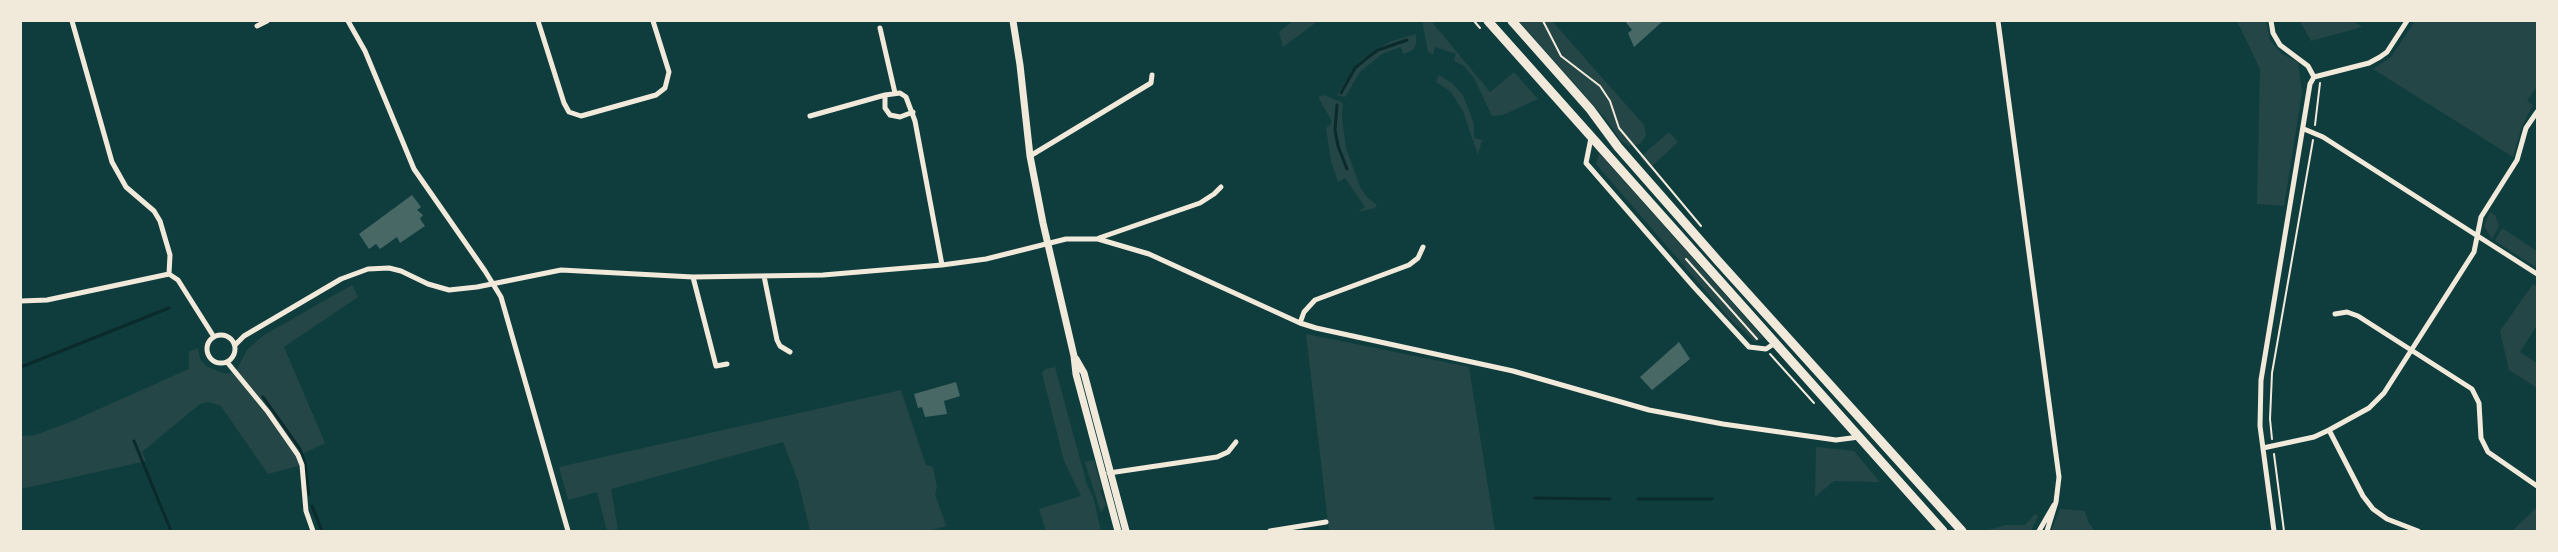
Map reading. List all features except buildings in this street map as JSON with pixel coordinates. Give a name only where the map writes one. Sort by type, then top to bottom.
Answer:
[{"type":"main road","points":[[1488,21],[1943,531]]},
{"type":"main road","points":[[1512,21],[1590,108],[1618,147],[1707,248],[1962,531]]},
{"type":"street","points":[[72,21],[112,162],[126,187],[154,211],[160,221],[170,255],[169,274]]},
{"type":"street","points":[[257,26],[267,21]]},
{"type":"street","points":[[348,21],[365,51],[414,169],[501,297],[568,531]]},
{"type":"street","points":[[538,21],[564,102],[569,112],[581,116],[656,94],[665,88],[669,72],[653,21]]},
{"type":"street","points":[[1012,21],[1020,65],[1030,156],[1048,243],[1074,356],[1084,372],[1118,531]]},
{"type":"street","points":[[1998,21],[2059,477],[2056,502],[2047,531]]},
{"type":"street","points":[[2271,21],[2273,33],[2280,45],[2308,66],[2314,77]]},
{"type":"street","points":[[2274,531],[2260,418],[2261,380],[2310,84],[2314,77],[2321,74],[2368,63],[2387,52],[2407,21]]},
{"type":"street","points":[[880,28],[895,93]]},
{"type":"street","points":[[1030,156],[1151,82],[1152,75]]},
{"type":"street","points":[[810,116],[886,94],[895,93],[906,97],[913,112],[942,265]]},
{"type":"street","points":[[886,94],[885,108],[890,115],[900,117],[913,112]]},
{"type":"street","points":[[2263,448],[2314,437],[2359,415],[2378,400],[2474,252],[2481,217],[2517,160],[2526,128],[2537,112]]},
{"type":"street","points":[[2304,129],[2314,131],[2537,274]]},
{"type":"street","points":[[1591,138],[1586,163],[1694,286],[1749,347],[1766,349],[1775,343]]},
{"type":"street","points":[[1098,239],[1200,203],[1214,194],[1220,187]]},
{"type":"street","points":[[214,337],[207,349],[210,358],[218,363],[227,362],[233,357],[235,345],[244,336],[347,276],[368,269],[389,268],[401,271],[428,284],[449,290],[477,287],[561,270],[693,277],[880,271],[986,259],[1048,243],[1080,238],[1098,239],[1149,254],[1300,323],[1427,354],[1513,371],[1650,410],[1723,424],[1836,440],[1859,437]]},
{"type":"street","points":[[1300,323],[1304,312],[1315,300],[1409,265],[1418,258],[1422,247]]},
{"type":"street","points":[[21,301],[47,300],[169,274],[178,280],[214,337]]},
{"type":"street","points":[[764,276],[777,340],[780,346],[790,352]]},
{"type":"street","points":[[693,277],[716,366],[727,364]]},
{"type":"street","points":[[2336,314],[2347,312],[2358,316],[2472,389],[2479,403],[2480,438],[2488,452],[2537,486]]},
{"type":"street","points":[[214,337],[226,336],[235,345]]},
{"type":"street","points":[[227,362],[268,412],[298,455],[302,465],[306,510],[313,531]]},
{"type":"street","points":[[2328,430],[2363,496],[2373,509],[2386,519],[2418,531]]},
{"type":"street","points":[[1107,473],[1217,457],[1228,452],[1236,442]]},
{"type":"street","points":[[1107,473],[1126,531]]},
{"type":"street","points":[[2039,531],[2056,502]]},
{"type":"street","points":[[1270,531],[1326,522]]},
{"type":"path","points":[[1543,21],[1562,56],[1600,86],[1610,101],[1619,128],[1702,227]]},
{"type":"path","points":[[2284,531],[2270,419],[2272,373],[2314,131],[2321,74]]},
{"type":"path","points":[[1769,352],[1820,410]]},
{"type":"shaded area","points":[[1293,21],[1318,21],[1283,47],[1279,32]]},
{"type":"shaded area","points":[[1422,21],[1431,21],[1490,92],[1514,72],[1538,99],[1503,115],[1492,116],[1474,78],[1464,66],[1454,61],[1456,54],[1435,47],[1433,55],[1428,52]]},
{"type":"shaded area","points":[[1519,21],[1552,21],[1644,125],[1646,136],[1640,144],[1629,146],[1620,140],[1610,124]]},
{"type":"shaded area","points":[[2237,21],[2266,21],[2270,40],[2282,54],[2298,62],[2302,92],[2284,206],[2257,204],[2260,69]]},
{"type":"shaded area","points":[[2300,21],[2354,21],[2362,27],[2311,41]]},
{"type":"shaded area","points":[[2415,21],[2537,21],[2537,86],[2527,101],[2533,105],[2522,126],[2513,157],[2373,69],[2391,57]]},
{"type":"shaded area","points":[[1416,34],[1416,44],[1413,50],[1403,54],[1401,47],[1382,54],[1360,72],[1345,97],[1337,95],[1353,69],[1363,58],[1389,42]]},
{"type":"shaded area","points":[[1439,75],[1452,83],[1463,95],[1474,124],[1474,138],[1482,140],[1478,155],[1463,111],[1451,92],[1436,82]]},
{"type":"shaded area","points":[[1324,95],[1343,103],[1342,118],[1346,148],[1360,187],[1366,196],[1377,205],[1375,208],[1358,212],[1365,207],[1345,178],[1338,182],[1331,161],[1326,128],[1331,124],[1331,120],[1318,97]]},
{"type":"shaded area","points":[[1669,132],[1678,142],[1650,168],[1640,157]]},
{"type":"shaded area","points":[[1599,153],[1763,338],[1755,342],[1729,318],[1596,164]]},
{"type":"shaded area","points":[[2490,212],[2495,215],[2499,226],[2492,239],[2484,226]]},
{"type":"shaded area","points":[[2502,228],[2537,251],[2537,268],[2495,241]]},
{"type":"shaded area","points":[[2533,284],[2537,287],[2537,325],[2520,352],[2537,363],[2537,388],[2509,370],[2500,331]]},
{"type":"shaded area","points":[[352,285],[358,297],[284,347],[325,443],[302,454],[302,465],[268,474],[221,406],[209,402],[200,404],[142,452],[146,461],[21,489],[21,436],[35,435],[70,422],[189,369],[189,352],[198,348],[200,359],[206,366],[225,374],[236,371],[247,350],[264,335]]},
{"type":"shaded area","points":[[1306,334],[1469,367],[1495,531],[1329,531]]},
{"type":"shaded area","points":[[1055,367],[1087,485],[1093,496],[1101,531],[1046,531],[1039,509],[1081,496],[1064,461],[1042,373],[1045,369]]},
{"type":"shaded area","points":[[901,390],[926,465],[933,467],[937,487],[935,494],[946,526],[930,531],[810,531],[798,481],[783,442],[611,489],[618,531],[607,531],[597,492],[568,500],[559,467]]},
{"type":"shaded area","points":[[1816,447],[1854,451],[1880,482],[1834,481],[1815,497]]},
{"type":"shaded area","points":[[1094,460],[1102,490],[1100,491],[1106,504],[1101,513],[1085,462]]},
{"type":"shaded area","points":[[2537,507],[2537,531],[2512,531],[2518,525]]},
{"type":"shaded area","points":[[2060,509],[2085,511],[2094,531],[2051,531]]},
{"type":"shaded area","points":[[2035,514],[2038,516],[2031,531],[1985,531],[2006,525],[2025,525]]},
{"type":"waterway","points":[[1341,93],[1355,68],[1367,58],[1378,50],[1407,40]]},
{"type":"waterway","points":[[1337,105],[1335,130],[1338,146],[1347,169]]},
{"type":"waterway","points":[[21,367],[169,308]]},
{"type":"waterway","points":[[263,397],[300,449],[305,464],[309,494]]},
{"type":"waterway","points":[[134,441],[171,531]]},
{"type":"waterway","points":[[1535,498],[1610,499]]},
{"type":"waterway","points":[[1638,499],[1712,499]]},
{"type":"waterway","points":[[312,506],[322,531]]}]
